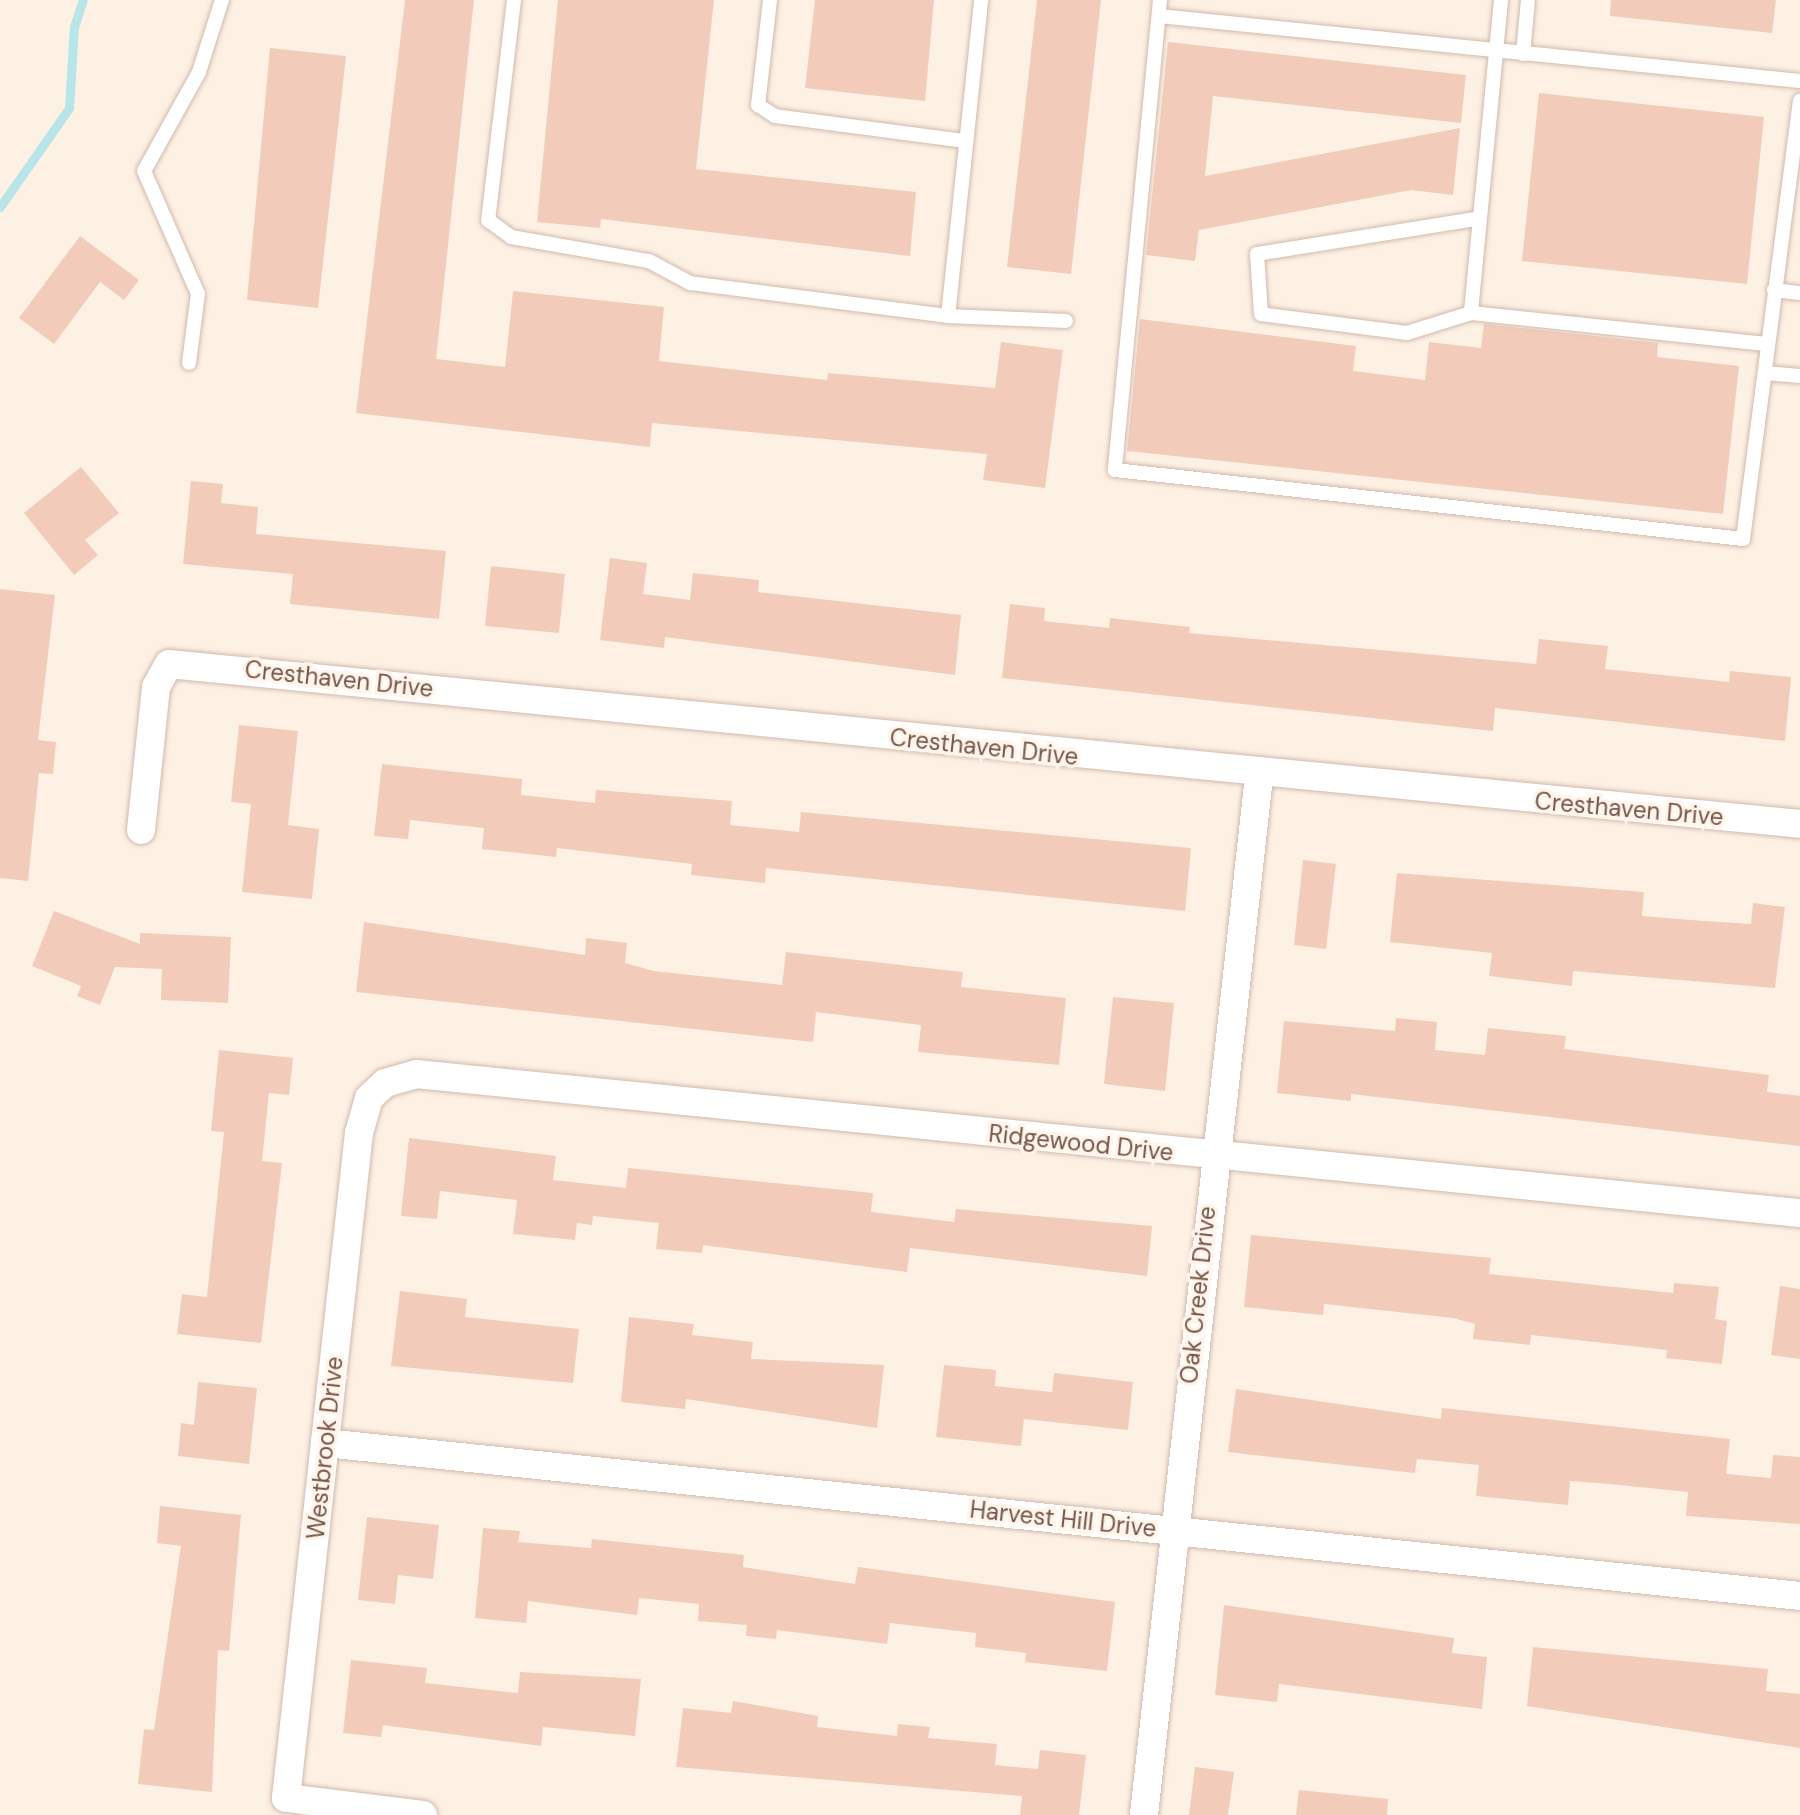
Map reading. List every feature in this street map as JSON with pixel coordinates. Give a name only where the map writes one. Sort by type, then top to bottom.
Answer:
[{"type":"street","name":"Cresthaven Drive","points":[[141,830],[156,687],[169,664],[1259,776],[1800,824]]},
{"type":"street","name":"Oak Creek Drive","points":[[1144,1815],[1213,1156],[1259,776]]},
{"type":"street","name":"Ridgewood Drive","points":[[369,1098],[385,1083],[416,1074],[1800,1213]]},
{"type":"street","name":"Westbrook Drive","points":[[369,1098],[325,1443],[286,1798],[423,1815]]},
{"type":"street","name":"Harvest Hill Drive","points":[[325,1443],[1800,1596]]},
{"type":"lane","points":[[189,363],[198,294],[144,171],[199,72],[222,0]]},
{"type":"lane","points":[[514,0],[488,220],[511,237],[649,261],[690,283],[948,316],[1066,321]]},
{"type":"lane","points":[[770,0],[758,105],[775,116],[966,141]]},
{"type":"lane","points":[[948,316],[981,0]]},
{"type":"lane","points":[[1160,0],[1115,470],[1743,539],[1800,101]]},
{"type":"lane","points":[[1471,313],[1476,219],[1501,0]]},
{"type":"lane","points":[[1523,54],[1528,0]]},
{"type":"lane","points":[[1159,16],[1800,81]]},
{"type":"lane","points":[[1476,219],[1257,254],[1261,314],[1407,333],[1471,313],[1766,344]]},
{"type":"lane","points":[[1774,290],[1800,293]]},
{"type":"lane","points":[[1765,373],[1800,376]]},
{"type":"building","points":[[405,0],[474,0],[436,359],[505,367],[513,291],[664,307],[659,361],[827,380],[828,373],[995,388],[1001,342],[1063,350],[1045,488],[983,480],[987,454],[652,423],[650,447],[356,413]]},
{"type":"building","points":[[558,0],[714,0],[696,169],[916,192],[910,256],[601,219],[600,228],[537,222]]},
{"type":"building","points":[[815,0],[934,0],[925,101],[805,88]]},
{"type":"building","points":[[1037,0],[1101,0],[1071,274],[1007,267]]},
{"type":"building","points":[[1611,0],[1776,0],[1772,33],[1610,16]]},
{"type":"building","points":[[1168,42],[1466,75],[1461,123],[1213,96],[1205,176],[1460,128],[1453,195],[1411,190],[1199,230],[1195,261],[1146,255]]},
{"type":"building","points":[[270,48],[346,56],[318,308],[247,300]]},
{"type":"building","points":[[1539,93],[1764,117],[1747,284],[1522,261]]},
{"type":"building","points":[[80,236],[139,280],[124,300],[100,282],[54,344],[19,318]]},
{"type":"building","points":[[1140,319],[1356,346],[1353,371],[1425,380],[1429,342],[1481,348],[1484,324],[1658,343],[1657,357],[1739,366],[1723,514],[1127,451]]},
{"type":"building","points":[[81,467],[119,513],[85,540],[98,555],[74,575],[24,513]]},
{"type":"building","points":[[191,481],[223,484],[221,503],[258,507],[256,534],[446,551],[439,619],[290,604],[293,574],[183,564]]},
{"type":"building","points":[[610,558],[647,563],[643,594],[690,600],[693,573],[759,580],[758,592],[961,615],[955,675],[665,637],[664,648],[600,640]]},
{"type":"building","points":[[491,566],[565,574],[559,633],[485,626]]},
{"type":"building","points":[[0,589],[55,595],[38,740],[56,742],[53,774],[39,773],[28,881],[0,878]]},
{"type":"building","points":[[1010,604],[1045,608],[1044,621],[1109,628],[1110,618],[1190,627],[1189,633],[1536,664],[1539,639],[1608,646],[1605,669],[1729,682],[1730,671],[1791,677],[1785,741],[1495,708],[1493,731],[1002,678]]},
{"type":"building","points":[[239,725],[298,731],[288,825],[319,829],[312,899],[242,892],[251,804],[231,802]]},
{"type":"building","points":[[382,764],[522,779],[521,795],[595,803],[596,790],[732,801],[730,825],[799,832],[801,812],[1191,848],[1185,911],[766,868],[765,883],[691,875],[692,864],[557,848],[556,857],[482,849],[484,828],[410,820],[408,839],[374,836]]},
{"type":"building","points":[[1303,860],[1336,864],[1326,949],[1294,945]]},
{"type":"building","points":[[1397,873],[1644,892],[1642,916],[1751,924],[1753,903],[1785,907],[1775,988],[1573,971],[1572,986],[1489,976],[1492,953],[1390,942]]},
{"type":"building","points":[[54,911],[140,944],[140,933],[231,937],[228,1003],[161,1000],[162,969],[115,967],[100,1005],[77,996],[81,986],[32,966]]},
{"type":"building","points":[[364,922],[585,955],[586,938],[627,943],[625,963],[654,971],[782,985],[786,952],[963,972],[961,987],[1066,998],[1059,1065],[918,1052],[921,1025],[816,1012],[813,1042],[356,992]]},
{"type":"building","points":[[1113,997],[1174,1003],[1165,1091],[1104,1084]]},
{"type":"building","points":[[1396,1018],[1437,1022],[1435,1050],[1485,1055],[1488,1028],[1566,1036],[1564,1049],[1769,1075],[1767,1092],[1800,1096],[1800,1146],[1351,1094],[1351,1101],[1277,1093],[1284,1021],[1395,1031]]},
{"type":"building","points":[[219,1050],[293,1058],[289,1095],[269,1093],[262,1161],[282,1163],[261,1343],[177,1334],[182,1294],[207,1297],[224,1132],[211,1131]]},
{"type":"building","points":[[409,1138],[556,1156],[553,1180],[626,1188],[628,1168],[873,1193],[871,1212],[954,1222],[956,1209],[1152,1226],[1147,1276],[910,1248],[907,1272],[703,1245],[702,1253],[656,1249],[659,1223],[593,1216],[592,1225],[577,1223],[575,1240],[513,1234],[517,1200],[440,1191],[437,1219],[401,1216]]},
{"type":"building","points":[[1251,1235],[1491,1258],[1489,1274],[1673,1293],[1674,1283],[1719,1287],[1715,1319],[1727,1321],[1722,1364],[1666,1358],[1667,1350],[1531,1335],[1530,1345],[1473,1339],[1475,1324],[1453,1318],[1324,1304],[1323,1315],[1244,1307]]},
{"type":"building","points":[[1780,1286],[1800,1289],[1800,1359],[1771,1355]]},
{"type":"building","points":[[400,1291],[467,1299],[465,1317],[579,1329],[573,1383],[391,1366]]},
{"type":"building","points":[[629,1317],[694,1324],[692,1335],[753,1342],[751,1359],[884,1365],[877,1428],[686,1399],[685,1409],[621,1402]]},
{"type":"building","points":[[944,1365],[996,1370],[995,1386],[1052,1392],[1054,1373],[1133,1382],[1128,1430],[1024,1419],[1021,1446],[936,1437]]},
{"type":"building","points":[[198,1382],[257,1388],[249,1464],[178,1456],[181,1423],[194,1425]]},
{"type":"building","points":[[1236,1389],[1441,1419],[1442,1408],[1730,1439],[1726,1474],[1771,1478],[1773,1455],[1800,1457],[1800,1524],[1686,1516],[1688,1492],[1610,1484],[1570,1481],[1568,1505],[1476,1496],[1479,1465],[1417,1459],[1415,1473],[1228,1452]]},
{"type":"building","points":[[160,1506],[241,1515],[229,1651],[218,1650],[212,1792],[138,1784],[144,1729],[154,1730],[181,1546],[157,1543]]},
{"type":"building","points":[[367,1517],[439,1525],[433,1579],[398,1575],[395,1604],[358,1600]]},
{"type":"building","points":[[483,1528],[520,1531],[518,1542],[591,1548],[592,1539],[744,1555],[743,1567],[855,1584],[858,1567],[1115,1602],[1107,1671],[1025,1662],[1026,1653],[975,1647],[976,1633],[890,1623],[887,1644],[777,1630],[776,1639],[746,1636],[747,1625],[698,1621],[699,1604],[639,1598],[637,1615],[528,1601],[526,1623],[475,1618]]},
{"type":"building","points":[[1224,1605],[1454,1638],[1452,1653],[1487,1657],[1482,1709],[1279,1684],[1277,1702],[1215,1695]]},
{"type":"building","points":[[1533,1647],[1768,1669],[1766,1691],[1800,1694],[1800,1748],[1527,1706]]},
{"type":"building","points":[[351,1660],[427,1668],[425,1683],[518,1693],[520,1672],[641,1679],[635,1736],[543,1727],[541,1746],[383,1725],[381,1737],[343,1733]]},
{"type":"building","points":[[733,1701],[818,1716],[817,1727],[897,1736],[898,1724],[930,1727],[928,1738],[997,1744],[995,1765],[1038,1769],[1040,1750],[1086,1755],[1079,1815],[1020,1815],[1022,1796],[676,1767],[683,1708],[731,1713]]},
{"type":"building","points":[[1195,1767],[1234,1772],[1228,1815],[1189,1815]]},
{"type":"building","points":[[1299,1790],[1388,1799],[1387,1815],[1296,1815]]},
{"type":"waterway","points":[[0,207],[69,108],[74,27],[83,0]]}]
